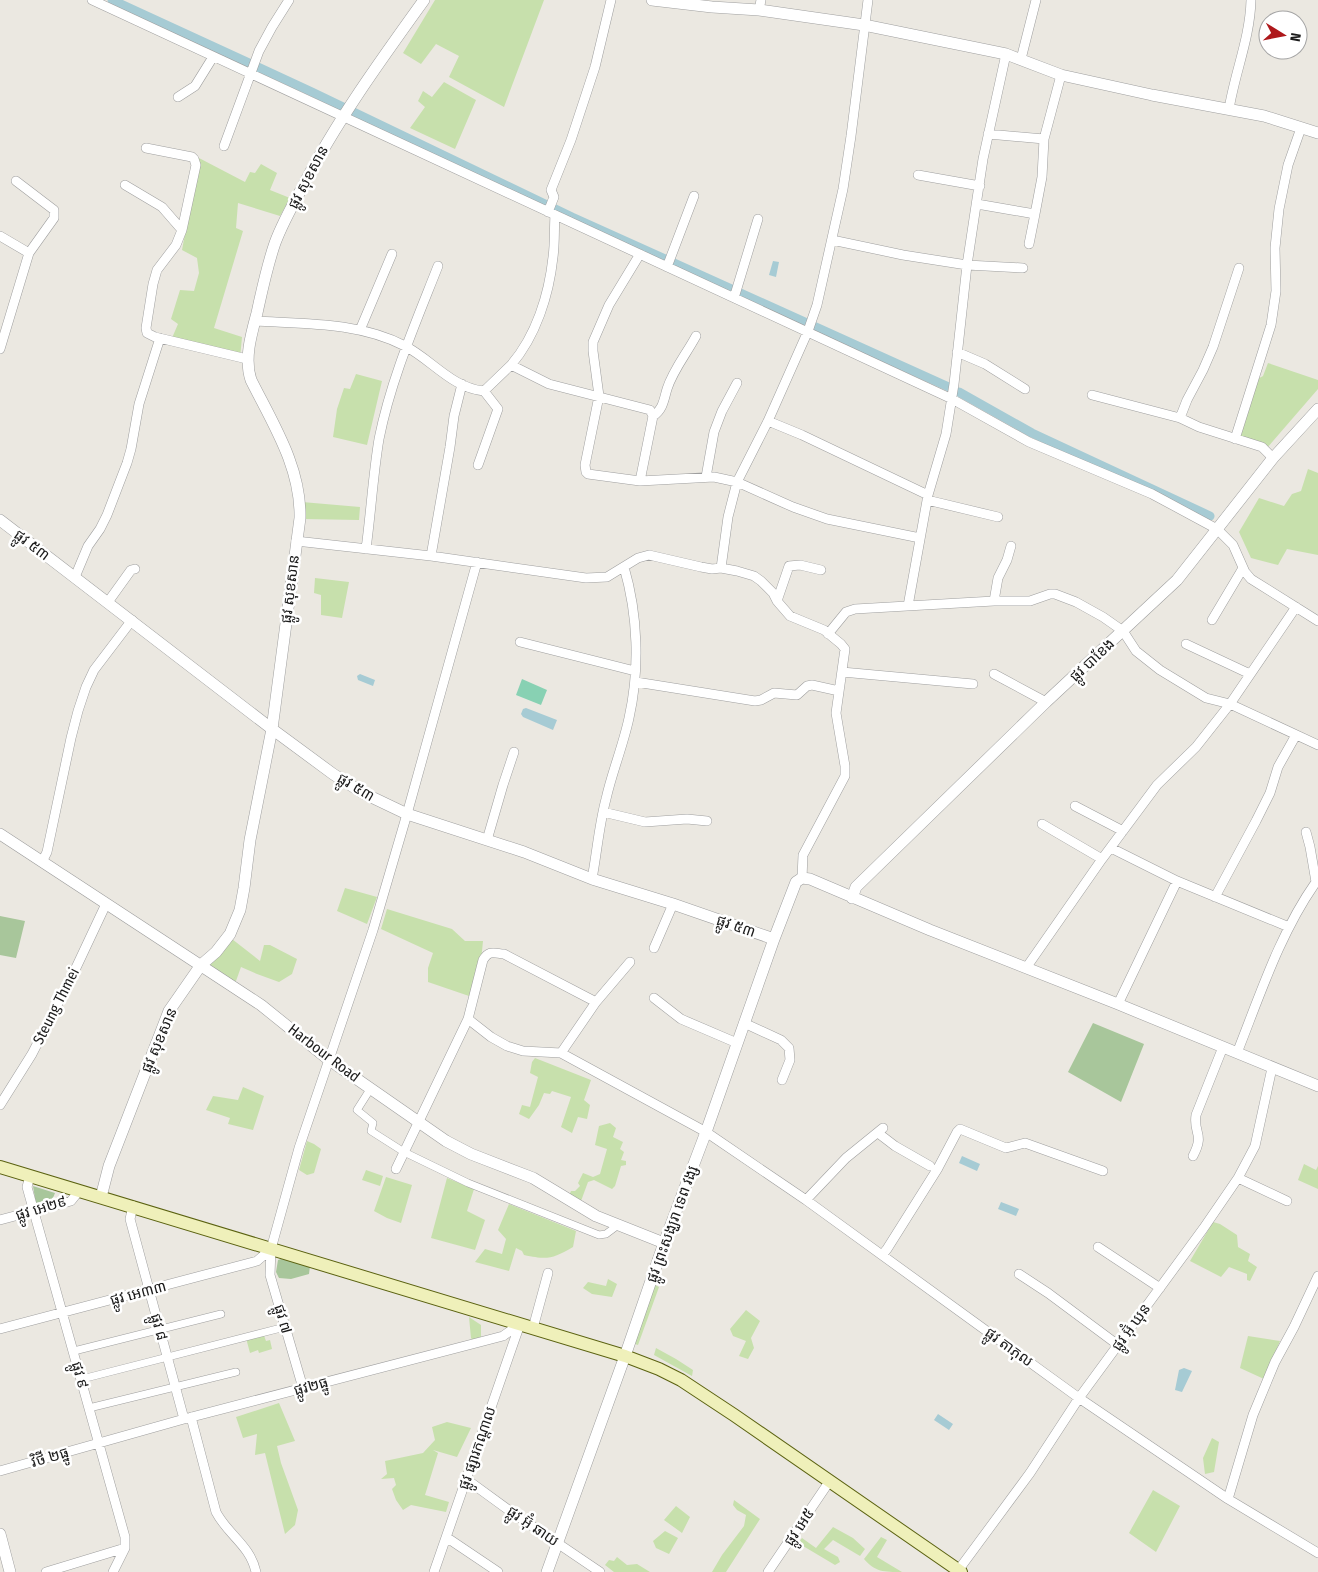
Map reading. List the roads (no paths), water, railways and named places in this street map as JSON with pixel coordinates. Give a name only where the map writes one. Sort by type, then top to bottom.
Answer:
[{"type":"main road","points":[[0,1167],[625,1356],[659,1369],[682,1380],[734,1415],[959,1571]]},
{"type":"street","points":[[92,0],[213,56],[252,69],[347,112],[551,208],[640,254],[670,261],[953,392],[1029,442],[1152,494],[1217,529],[1233,545],[1243,568],[1251,579],[1318,621]]},
{"type":"street","points":[[224,146],[252,69],[272,27],[289,0]]},
{"type":"street","name":"ផ្លូវ សុខសាន","points":[[101,1197],[109,1166],[169,1011],[201,965],[216,952],[230,934],[240,910],[250,840],[272,729],[300,518],[300,506],[294,472],[251,380],[247,367],[255,321],[276,242],[319,155],[378,63],[424,0]]},
{"type":"street","points":[[484,391],[511,365],[522,351],[546,296],[553,256],[551,208],[554,197],[551,190],[571,140],[596,67],[611,0]]},
{"type":"street","points":[[652,0],[712,7],[760,5],[864,25],[1006,54],[1062,75],[1142,93],[1264,116],[1318,133]]},
{"type":"street","points":[[721,568],[728,517],[737,482],[768,421],[810,326],[843,189],[868,0]]},
{"type":"street","points":[[1021,59],[1036,0]]},
{"type":"street","points":[[1229,109],[1245,44],[1251,0]]},
{"type":"street","points":[[908,606],[927,498],[946,434],[953,392],[967,265],[988,134],[1006,54]]},
{"type":"street","points":[[178,97],[195,86],[213,56]]},
{"type":"street","points":[[1029,244],[1042,177],[1044,140],[1062,75]]},
{"type":"street","points":[[1235,438],[1271,325],[1276,291],[1275,248],[1279,209],[1288,165],[1301,128]]},
{"type":"street","points":[[988,134],[1044,140]]},
{"type":"street","points":[[146,148],[192,156],[196,162],[182,230],[176,245],[157,270],[146,328],[149,334],[160,338],[247,360]]},
{"type":"street","points":[[918,175],[980,186]]},
{"type":"street","points":[[0,349],[29,253],[55,214],[54,210],[16,181]]},
{"type":"street","points":[[125,185],[162,207],[182,230]]},
{"type":"street","points":[[670,261],[694,196]]},
{"type":"street","points":[[977,204],[1035,214]]},
{"type":"street","points":[[736,292],[758,219]]},
{"type":"street","points":[[0,236],[29,253]]},
{"type":"street","points":[[832,240],[903,255],[967,265],[1023,268]]},
{"type":"street","points":[[360,330],[392,254]]},
{"type":"street","points":[[640,254],[610,305],[593,342],[599,396],[585,465],[586,472],[590,476],[640,481],[706,476],[737,482],[793,507],[827,518],[920,538]]},
{"type":"street","points":[[366,548],[379,439],[406,346],[438,266]]},
{"type":"street","points":[[1180,418],[1213,347],[1239,268]]},
{"type":"street","points":[[255,321],[340,326],[360,330],[406,346],[441,372],[462,384],[484,391],[498,409],[478,465]]},
{"type":"street","points":[[640,481],[653,416],[661,409],[669,382],[696,336]]},
{"type":"street","points":[[75,577],[88,546],[107,515],[127,463],[140,404],[160,338]]},
{"type":"street","points":[[957,352],[986,364],[1025,389]]},
{"type":"street","points":[[511,365],[549,384],[645,408],[650,410],[653,416]]},
{"type":"street","points":[[706,476],[714,432],[722,411],[737,383]]},
{"type":"street","points":[[431,556],[454,416],[462,384]]},
{"type":"street","points":[[1092,395],[1180,418],[1200,427],[1262,448],[1273,458]]},
{"type":"street","name":"ផ្លូវ បាខែង","points":[[852,898],[856,887],[1046,702],[1177,580],[1273,458],[1318,408]]},
{"type":"street","points":[[768,421],[802,435],[927,498],[998,517]]},
{"type":"street","name":"ផ្លូវ ៥៣","points":[[0,520],[272,729],[333,774],[363,793],[407,814],[524,852],[592,879],[673,904],[774,939]]},
{"type":"street","points":[[296,541],[431,556],[586,578],[607,577],[638,558],[648,555],[754,576],[773,593],[790,616],[818,627],[843,645],[845,654],[836,719],[845,766],[845,776],[802,855],[802,878],[810,879],[852,898],[1318,1086]]},
{"type":"street","points":[[994,601],[998,578],[1007,560],[1011,546]]},
{"type":"street","name":"ផ្លូវ ៧","points":[[303,1388],[270,1275],[271,1249],[299,1148],[373,930],[477,562]]},
{"type":"street","points":[[777,600],[790,566],[800,565],[822,570]]},
{"type":"street","points":[[592,879],[603,812],[629,721],[636,682],[634,608],[624,567]]},
{"type":"street","points":[[1212,620],[1243,568]]},
{"type":"street","points":[[108,602],[131,570],[135,569]]},
{"type":"street","points":[[828,634],[846,612],[850,611],[994,601],[1030,601],[1055,594],[1103,617],[1123,631],[1129,643],[1136,651],[1160,670],[1206,698],[1230,704],[1318,745]]},
{"type":"street","points":[[1026,968],[1157,784],[1196,747],[1230,704],[1296,607]]},
{"type":"street","points":[[42,862],[47,852],[71,738],[86,687],[94,670],[132,620]]},
{"type":"street","points":[[520,642],[635,671]]},
{"type":"street","points":[[1186,644],[1250,674]]},
{"type":"street","points":[[842,672],[973,684]]},
{"type":"street","points":[[994,674],[1046,702]]},
{"type":"street","points":[[636,682],[755,701],[774,693],[797,695],[807,686],[839,691]]},
{"type":"street","points":[[1215,897],[1270,793],[1278,767],[1296,735]]},
{"type":"street","points":[[487,840],[514,752]]},
{"type":"street","points":[[1075,806],[1123,831]]},
{"type":"street","points":[[603,812],[646,822],[687,819],[706,821]]},
{"type":"street","points":[[1042,824],[1102,859]]},
{"type":"street","points":[[1237,1053],[1289,927],[1317,881],[1306,832]]},
{"type":"street","name":"Harbour Road","points":[[0,834],[276,1016],[328,1059],[457,1147],[533,1178],[596,1216],[664,1243]]},
{"type":"street","points":[[1111,848],[1177,881],[1289,927]]},
{"type":"street","name":"ផ្លូវ ព្រះសង្ឃរា ទេព វង្ស","points":[[547,1572],[774,939],[796,882],[802,878]]},
{"type":"street","points":[[1118,1004],[1177,881]]},
{"type":"street","name":"Steung Thmei","points":[[0,1104],[32,1054],[106,904]]},
{"type":"street","points":[[654,948],[673,904]]},
{"type":"street","points":[[396,1169],[468,1019],[486,954],[504,954],[596,1002]]},
{"type":"street","points":[[468,1019],[491,1037],[523,1052],[561,1053],[596,1002],[630,962]]},
{"type":"street","points":[[654,998],[682,1019],[737,1043]]},
{"type":"street","points":[[744,1023],[782,1040],[790,1048],[790,1060],[782,1080]]},
{"type":"street","points":[[1193,1156],[1200,1137],[1195,1122],[1196,1115],[1223,1047]]},
{"type":"street","name":"ផ្លូវ តាភុល","points":[[561,1053],[706,1132],[806,1200],[1079,1398],[1228,1499],[1318,1553]]},
{"type":"street","name":"ផ្លូវ អ៊ុំ ឃុន","points":[[959,1571],[1030,1473],[1079,1398],[1238,1178],[1255,1146],[1272,1068]]},
{"type":"street","points":[[371,1088],[357,1110],[373,1123],[371,1131],[404,1152],[468,1183],[598,1235],[606,1234],[618,1225]]},
{"type":"street","points":[[882,1255],[938,1168],[960,1129],[1006,1148],[1024,1143],[1103,1171]]},
{"type":"street","points":[[806,1200],[846,1158],[881,1131],[894,1146],[930,1166]]},
{"type":"street","name":"ផ្លូវ ៩","points":[[30,1176],[27,1187],[100,1443],[125,1537],[125,1548]]},
{"type":"street","points":[[1238,1178],[1287,1201]]},
{"type":"street","name":"ផ្លូវ អេ២៩","points":[[0,1220],[71,1201],[79,1191]]},
{"type":"street","name":"ផ្លូវ ៨","points":[[133,1206],[130,1219],[175,1387],[188,1418],[216,1512],[249,1552],[256,1572]]},
{"type":"street","points":[[1098,1248],[1160,1288]]},
{"type":"street","name":"ផ្លូវ អេ៣៣","points":[[0,1329],[257,1261],[271,1249]]},
{"type":"street","points":[[533,1328],[548,1273]]},
{"type":"street","points":[[1019,1274],[1118,1345]]},
{"type":"street","points":[[1228,1499],[1252,1415],[1275,1362],[1318,1276]]},
{"type":"street","points":[[74,1350],[221,1314]]},
{"type":"street","name":"ផ្លូវ២ធ្នូ","points":[[100,1443],[188,1418],[503,1336],[520,1324]]},
{"type":"street","name":"ផ្លូវ ផ្សារកណ្តាល","points":[[434,1572],[520,1324]]},
{"type":"street","points":[[82,1379],[285,1327]]},
{"type":"street","points":[[503,1336],[509,1341],[512,1349]]},
{"type":"street","points":[[89,1408],[236,1372]]},
{"type":"street","name":"វិថី ២ធ្នូ","points":[[0,1471],[100,1443]]},
{"type":"street","name":"ផ្លូវ អ៊ុំ ឆាយ","points":[[466,1479],[600,1572]]},
{"type":"street","name":"ផ្លូវ អេ៥","points":[[768,1572],[829,1482]]},
{"type":"street","points":[[0,1534],[10,1572]]},
{"type":"street","points":[[446,1537],[494,1571]]},
{"type":"street","points":[[46,1572],[125,1548]]},
{"type":"street","points":[[113,1572],[125,1548]]},
{"type":"water","points":[[773,261],[779,262],[776,277],[769,275]]},
{"type":"water","points":[[360,674],[375,680],[373,686],[358,680],[357,676]]},
{"type":"water","points":[[526,708],[557,720],[553,730],[523,717],[521,714],[523,709]]},
{"type":"water","points":[[962,1156],[980,1164],[977,1171],[959,1163]]},
{"type":"water","points":[[1001,1202],[1019,1209],[1016,1216],[998,1209]]},
{"type":"water","points":[[1184,1368],[1192,1371],[1182,1392],[1175,1390],[1179,1370]]},
{"type":"water","points":[[938,1414],[953,1424],[949,1430],[934,1420]]},
{"type":"waterway","points":[[112,0],[312,92],[572,217],[951,388]]},
{"type":"waterway","points":[[959,392],[1032,433],[1210,516]]}]
